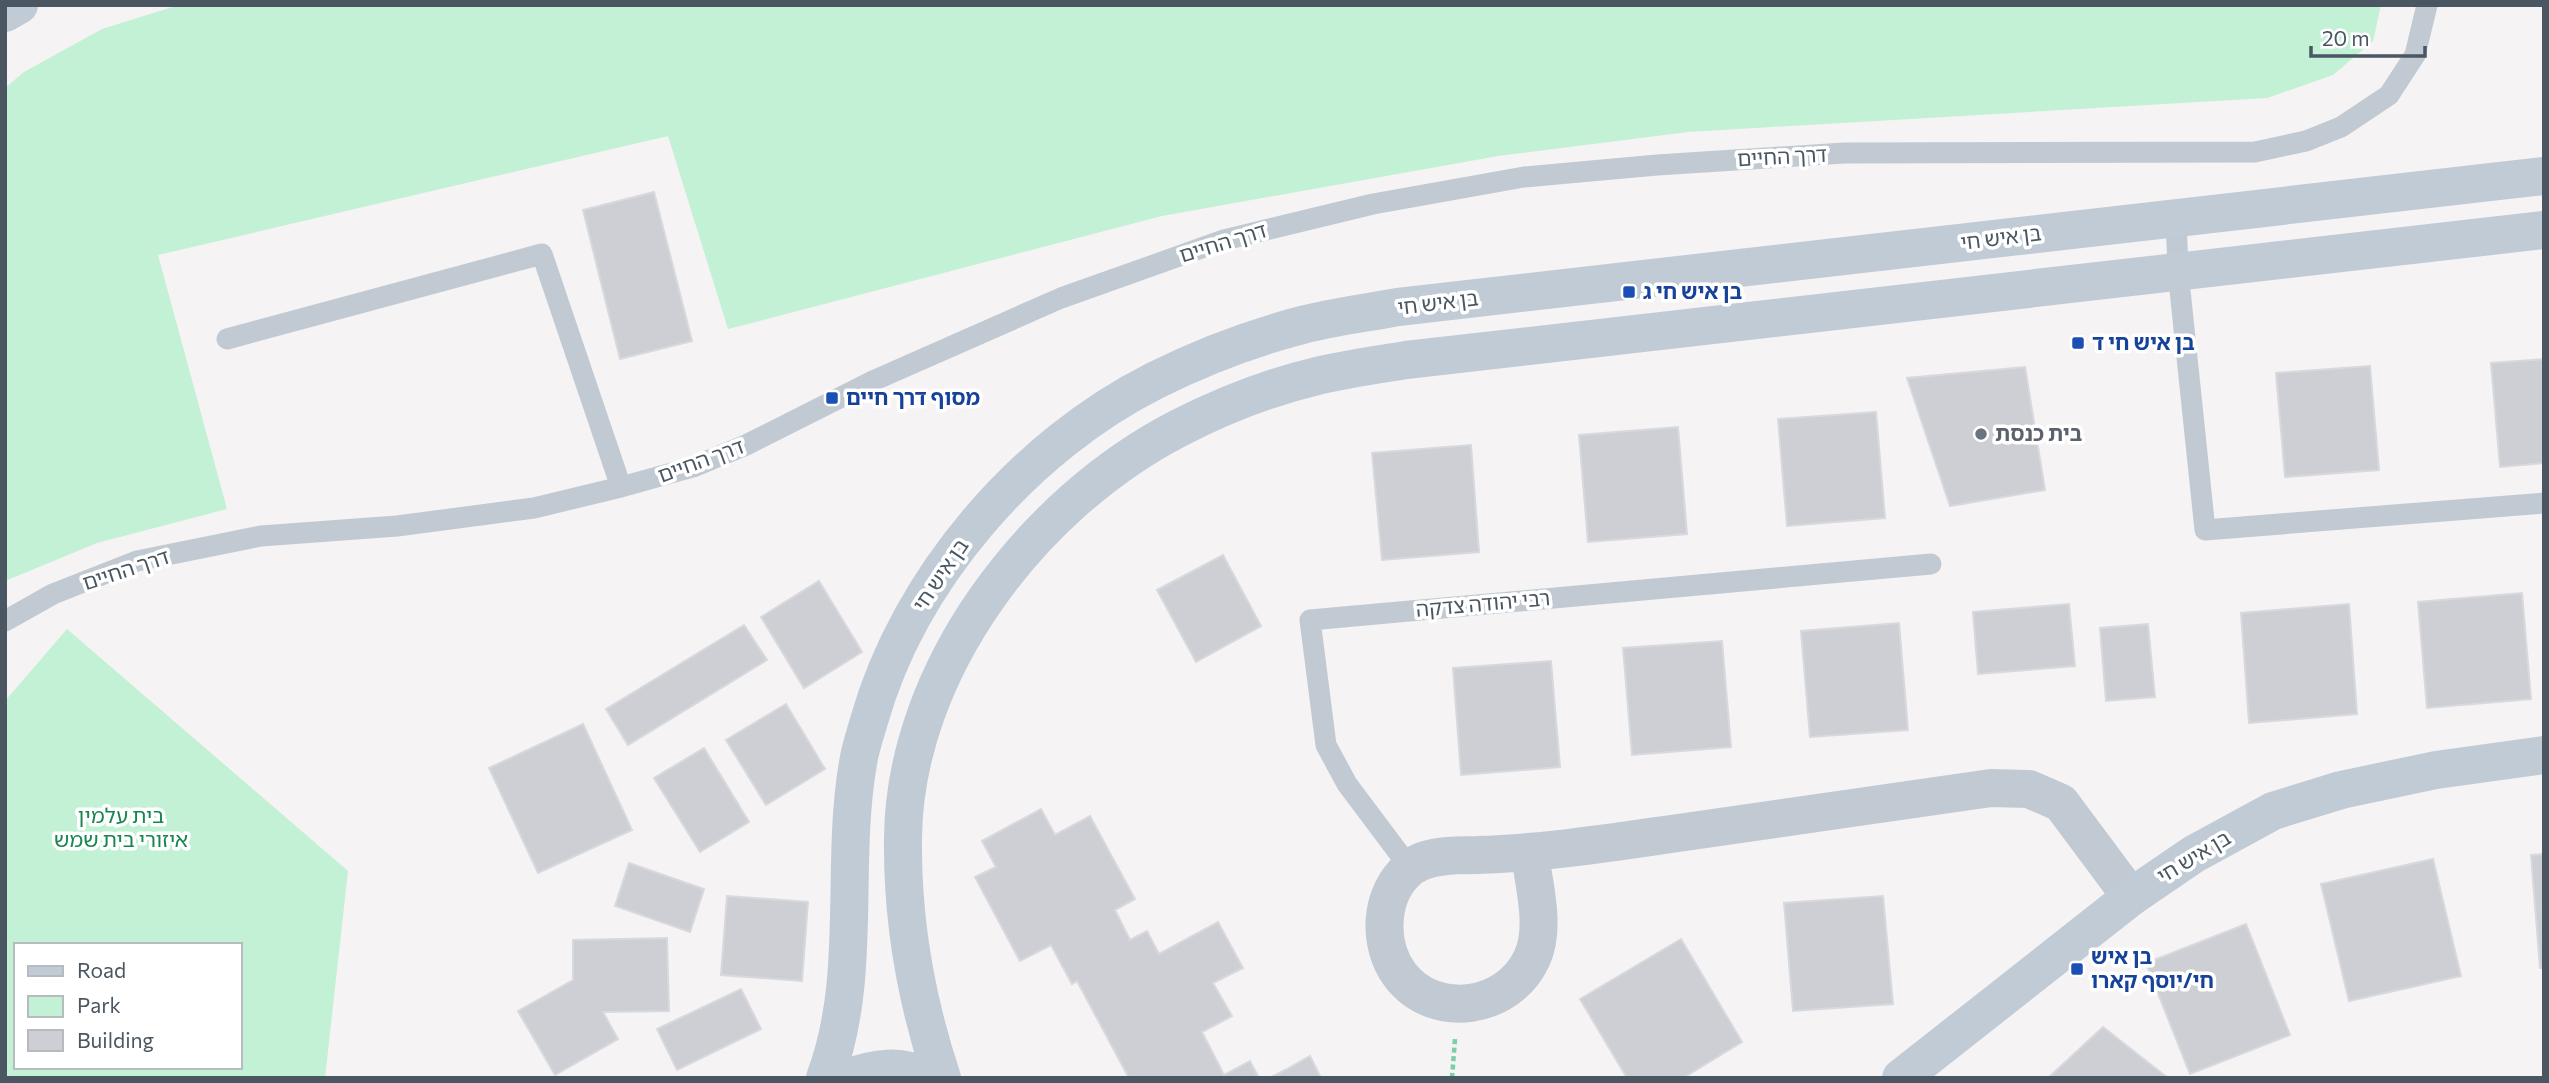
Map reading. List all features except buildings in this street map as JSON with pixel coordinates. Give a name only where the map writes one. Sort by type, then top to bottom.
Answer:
[{"type":"street","name":"בן איש חי","points":[[825,1078],[843,1011],[850,916],[849,834],[858,761],[877,693],[899,642],[933,581],[980,519],[1032,465],[1095,416],[1155,380],[1224,350],[1303,325],[1398,307],[2544,176]]},
{"type":"street","points":[[942,1078],[916,990],[905,902],[903,837],[910,771],[927,710],[947,665],[977,610],[1013,563],[1068,505],[1125,460],[1179,428],[1243,400],[1316,376],[1406,359],[2544,230]]},
{"type":"street","name":"בן איש חי","points":[[1900,1078],[2131,897],[2194,854],[2273,811],[2341,790],[2409,775],[2544,755]]},
{"type":"street","points":[[1530,854],[1539,931],[1532,958],[1518,980],[1496,996],[1472,1003],[1445,1003],[1420,992],[1400,975],[1385,942],[1385,916],[1393,890],[1410,868],[1423,862],[1452,856],[1530,854],[1991,788],[2029,789],[2061,803],[2131,897]]},
{"type":"street","points":[[847,1078],[872,1069],[898,1068],[927,1078]]},
{"type":"lane","name":"דרך החיים","points":[[5,621],[53,594],[137,561],[261,536],[397,526],[534,508],[693,467],[746,445],[875,380],[1061,298],[1224,240],[1373,204],[1524,177],[1657,165],[1844,153],[2255,152],[2306,141],[2341,127],[2389,95],[2415,55],[2427,5]]},
{"type":"lane","points":[[2176,218],[2178,271],[2205,530],[2544,503]]},
{"type":"lane","points":[[227,339],[542,254],[621,487]]},
{"type":"lane","name":"רבי יהודה צדקה","points":[[1410,868],[1348,784],[1326,745],[1310,620],[1931,564]]},
{"type":"green space","points":[[179,5],[2381,5],[2373,41],[2333,75],[2267,98],[1688,132],[1498,156],[1162,216],[728,329],[668,136],[158,255],[227,509],[97,543],[5,581],[5,88],[24,72],[102,29]]},
{"type":"green space","name":"בית עלמין איזורי בית שמש","points":[[67,629],[348,871],[325,1078],[5,1078],[5,701]]},
{"type":"place","name":"בן איש חי ג","points":[[1629,292]]},
{"type":"place","name":"בן איש חי ד","points":[[2078,343]]},
{"type":"place","name":"מסוף דרך חיים","points":[[832,398]]},
{"type":"place","name":"בית כנסת","points":[[1981,434]]},
{"type":"place","name":"בן איש חי/יוסף קארו","points":[[2077,969]]}]
